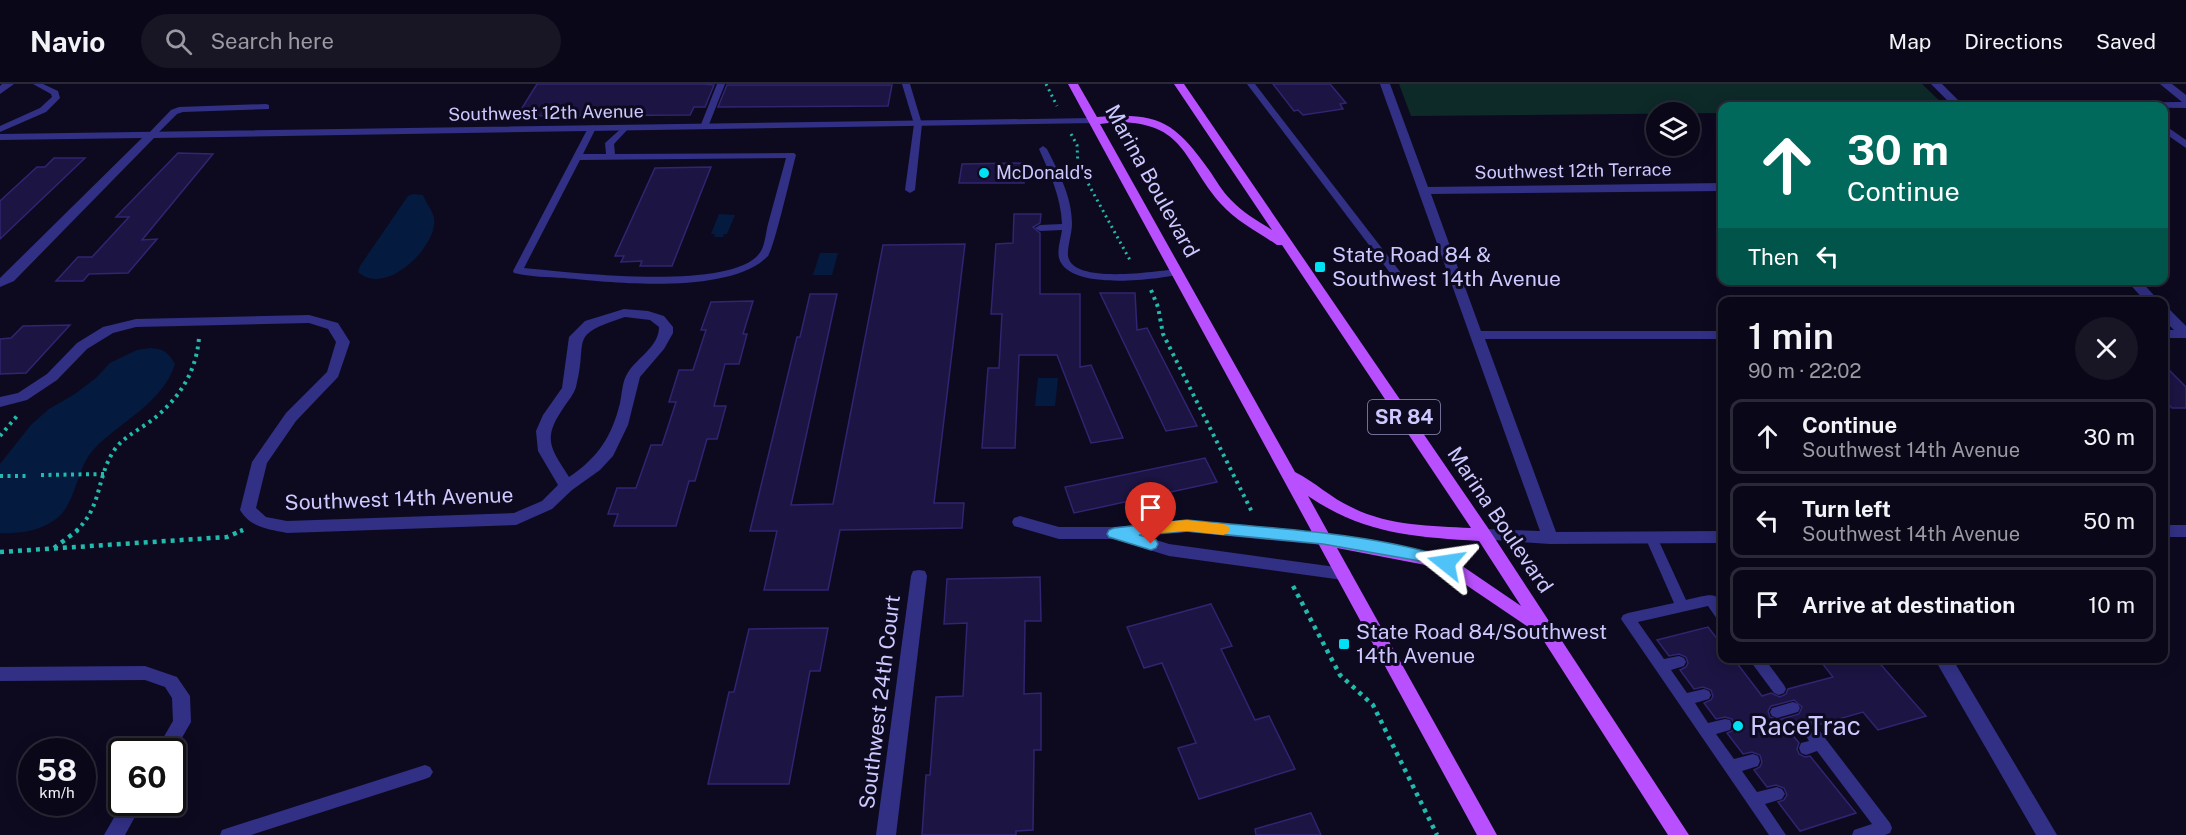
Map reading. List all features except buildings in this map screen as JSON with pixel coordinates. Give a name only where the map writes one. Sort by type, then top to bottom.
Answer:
[{"type":"main road","name":"Marina Boulevard","points":[[1073,84],[1487,835]]},
{"type":"main road","name":"Marina Boulevard","points":[[1179,84],[1484,535],[1679,835]]},
{"type":"main road","points":[[1093,121],[1121,118],[1147,120],[1167,127],[1184,142],[1228,204],[1289,247]]},
{"type":"main road","points":[[1289,475],[1353,516],[1401,529],[1484,535]]},
{"type":"main road","points":[[1323,539],[1420,556],[1446,563],[1547,633]]},
{"type":"street","points":[[0,91],[9,84]]},
{"type":"street","points":[[1385,84],[1550,538]]},
{"type":"street","points":[[1936,84],[1955,102]]},
{"type":"street","points":[[2165,84],[2186,100]]},
{"type":"street","points":[[2168,105],[2186,105]]},
{"type":"street","name":"Southwest 12th Avenue","points":[[0,136],[1093,121]]},
{"type":"street","points":[[2168,131],[2186,145]]},
{"type":"street","points":[[0,283],[9,278],[151,135]]},
{"type":"street","name":"Southwest 12th Terrace","points":[[1424,191],[1718,187]]},
{"type":"street","points":[[2137,285],[2149,297]]},
{"type":"street","name":"Southwest 14th Avenue","points":[[261,522],[287,527],[516,519],[547,505],[567,486],[595,466],[610,447],[624,416],[631,380],[662,342],[665,335],[666,327],[663,321],[637,314],[612,315],[590,324],[576,337],[569,389],[548,419],[543,431],[545,451],[567,486]]},
{"type":"street","points":[[2168,316],[2186,334]]},
{"type":"street","points":[[0,402],[22,397],[52,377],[82,346],[108,330],[136,323],[309,319],[333,326],[343,342],[333,374],[291,417],[260,462],[248,510],[261,522]]},
{"type":"street","points":[[2168,334],[2186,334]]},
{"type":"street","points":[[1475,335],[1718,335]]},
{"type":"street","points":[[1020,522],[1059,534],[1114,534],[1149,528],[1187,526],[1323,539]]},
{"type":"street","points":[[2168,531],[2186,531]]},
{"type":"street","points":[[1114,534],[1169,550],[1343,574]]},
{"type":"street","points":[[1484,535],[1550,538],[1718,537]]},
{"type":"street","name":"Southwest 24th Court","points":[[886,835],[919,576]]},
{"type":"street","points":[[1945,663],[2047,835]]},
{"type":"street","points":[[0,674],[145,673],[171,682],[181,696],[182,722],[172,738]]},
{"type":"street","points":[[114,835],[126,816]]},
{"type":"lane","points":[[0,129],[43,110],[56,98],[55,93],[37,84]]},
{"type":"lane","points":[[704,127],[721,84]]},
{"type":"lane","points":[[906,84],[918,124],[910,190]]},
{"type":"lane","points":[[1251,84],[1404,284]]},
{"type":"lane","points":[[151,135],[174,111],[182,109],[266,107]]},
{"type":"lane","points":[[578,157],[791,155],[765,253],[758,262],[738,272],[692,279],[645,281],[518,271],[592,128]]},
{"type":"lane","points":[[611,157],[609,143],[625,128]]},
{"type":"lane","points":[[1043,150],[1066,199],[1067,227],[1063,256],[1069,267],[1086,275],[1141,275],[1177,272]]},
{"type":"lane","points":[[1040,228],[1067,227]]},
{"type":"lane","points":[[1651,537],[1682,607]]},
{"type":"lane","points":[[1718,610],[1711,600],[1628,619],[1754,800],[1771,832]]},
{"type":"lane","points":[[1661,666],[1679,662]]},
{"type":"lane","points":[[1758,663],[1768,683]]},
{"type":"lane","points":[[1684,700],[1704,694]]},
{"type":"lane","points":[[1777,712],[1793,708]]},
{"type":"lane","points":[[1705,730],[1725,725]]},
{"type":"lane","points":[[1807,726],[1813,746],[1884,828],[1860,835]]},
{"type":"lane","points":[[1731,767],[1753,761]]},
{"type":"lane","points":[[228,835],[424,772]]},
{"type":"lane","points":[[1754,800],[1777,794]]},
{"type":"path","points":[[1046,84],[1077,145],[1078,165],[1127,256],[1141,275],[1158,307],[1163,334],[1263,534]]},
{"type":"path","points":[[54,548],[86,521],[95,507],[102,474],[117,446],[149,421],[185,386],[192,373],[199,349],[200,334],[207,321]]},
{"type":"path","points":[[41,476],[102,474]]},
{"type":"path","points":[[0,476],[26,476]]},
{"type":"path","points":[[0,552],[227,537],[261,522]]},
{"type":"path","points":[[1281,564],[1341,675],[1373,705],[1437,835]]},
{"type":"green space","points":[[1399,84],[1922,84],[1941,102],[1718,102],[1718,113],[1700,113],[1700,102],[1646,102],[1646,114],[1411,116]]},
{"type":"water","points":[[423,195],[434,217],[431,236],[425,247],[405,268],[393,275],[380,279],[369,278],[358,272],[408,196]]},
{"type":"water","points":[[719,214],[735,215],[727,234],[723,237],[714,237],[715,234],[711,234]]},
{"type":"water","points":[[820,253],[838,253],[832,275],[813,275]]},
{"type":"water","points":[[150,348],[165,352],[175,364],[169,378],[151,401],[93,450],[61,514],[53,521],[35,529],[0,533],[0,464],[31,425],[49,409],[96,378],[110,363],[137,350]]},
{"type":"water","points":[[1038,378],[1058,378],[1055,406],[1035,406]]},
{"type":"slow traffic","points":[[1148,528],[1187,526],[1223,529]]},
{"type":"place","name":"McDonald's","points":[[984,173]]},
{"type":"place","name":"State Road 84 & Southwest 14th Avenue","points":[[1320,267]]},
{"type":"place","name":"State Road 84/Southwest 14th Avenue","points":[[1344,644]]},
{"type":"place","name":"RaceTrac","points":[[1738,726]]},
{"type":"route","points":[[1151,544],[1114,534],[1149,528],[1187,526],[1323,539],[1420,556],[1446,563]]}]
